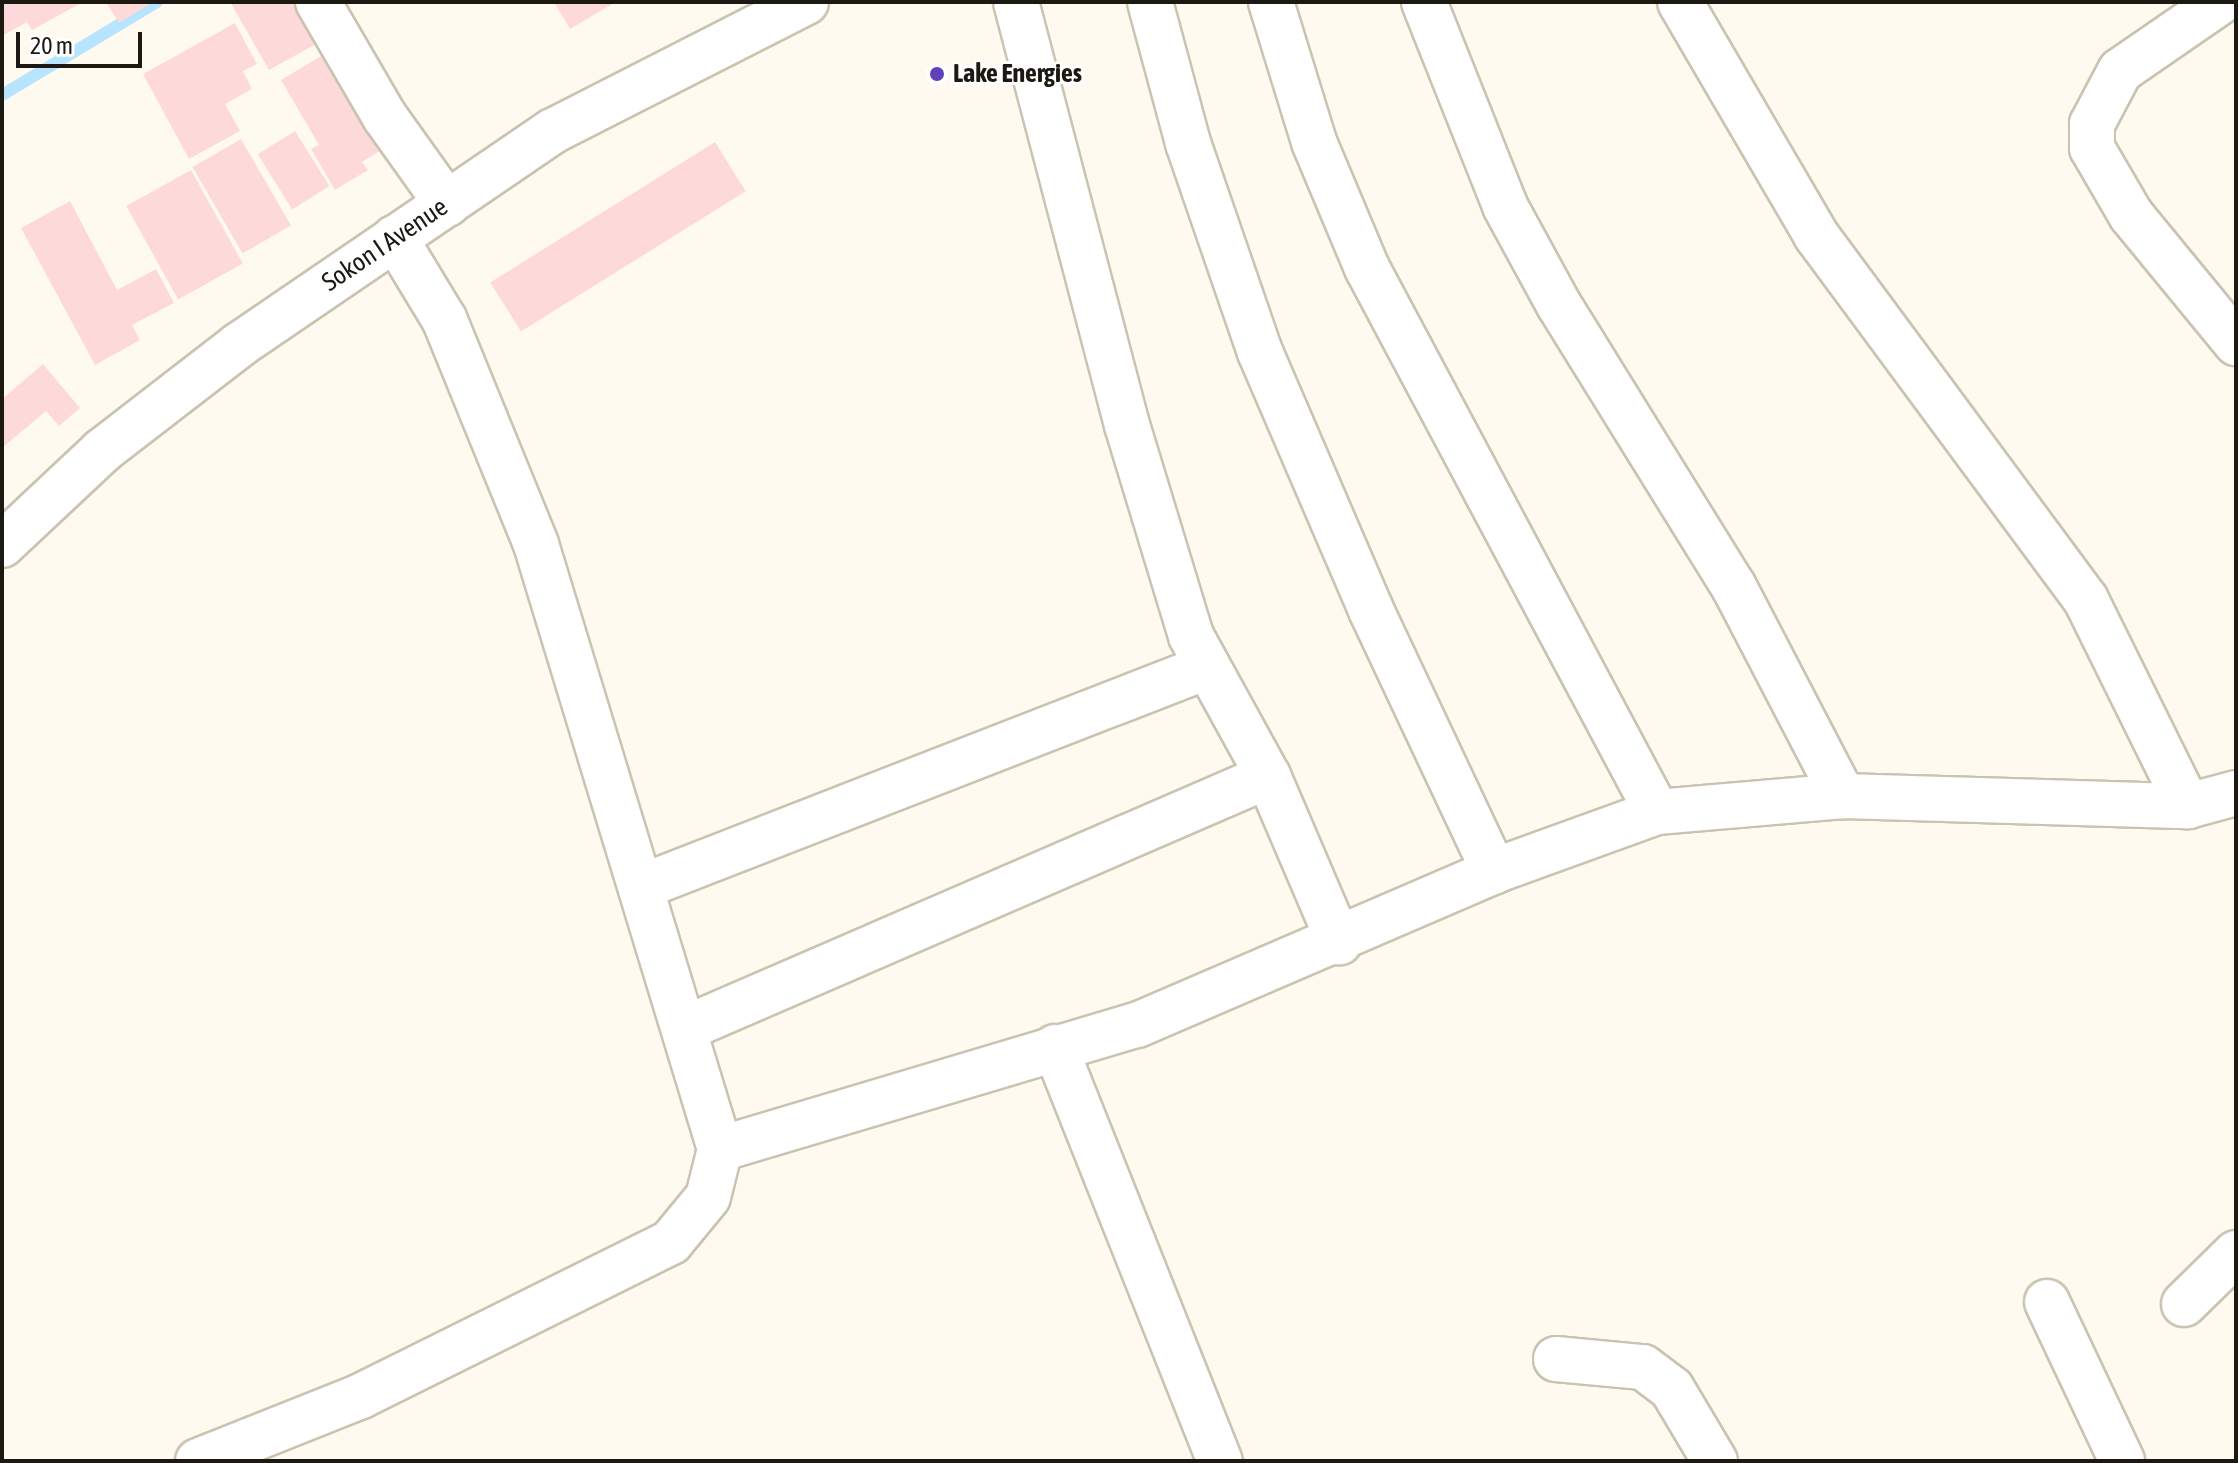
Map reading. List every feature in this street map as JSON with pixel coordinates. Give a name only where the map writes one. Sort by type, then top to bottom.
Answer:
[{"type":"street","points":[[318,2],[385,117],[447,204]]},
{"type":"street","name":"Sokon I Avenue","points":[[2,545],[102,451],[239,345],[553,131],[806,2]]},
{"type":"street","points":[[1016,2],[1127,425],[1191,636],[1268,776],[1339,942]]},
{"type":"street","points":[[1150,2],[1188,143],[1260,352],[1371,610],[1494,871]]},
{"type":"street","points":[[1271,2],[1314,142],[1367,268],[1657,812]]},
{"type":"street","points":[[1424,2],[1512,218],[1559,305],[1734,587],[1843,796]]},
{"type":"street","points":[[1680,2],[1816,235],[2086,600],[2188,806]]},
{"type":"street","points":[[2220,10],[2120,71],[2092,124],[2092,148],[2131,215],[2236,343]]},
{"type":"street","points":[[198,1461],[361,1396],[671,1242],[708,1197],[720,1149],[686,1028],[536,544],[494,434],[444,319],[395,238]]},
{"type":"street","points":[[641,887],[1206,667]]},
{"type":"street","points":[[686,1028],[1268,776]]},
{"type":"street","points":[[720,1149],[1137,1025],[1339,942],[1494,871],[1657,812],[1843,796],[2188,806],[2236,793]]},
{"type":"street","points":[[1055,1047],[1220,1461]]},
{"type":"street","points":[[2184,1304],[2236,1253]]},
{"type":"street","points":[[2047,1302],[2122,1461]]},
{"type":"street","points":[[1556,1359],[1643,1367],[1672,1389],[1715,1461]]},
{"type":"building","points":[[2,2],[83,2],[32,30],[27,22],[2,36]]},
{"type":"building","points":[[106,2],[153,2],[119,23]]},
{"type":"building","points":[[230,2],[306,2],[327,38],[269,70]]},
{"type":"building","points":[[554,2],[616,2],[570,29]]},
{"type":"building","points":[[235,23],[257,64],[243,71],[252,89],[225,104],[240,131],[189,159],[143,74]]},
{"type":"building","points":[[333,49],[389,145],[362,162],[368,170],[335,190],[311,149],[319,145],[281,80]]},
{"type":"building","points":[[295,131],[329,186],[292,209],[258,154]]},
{"type":"building","points":[[241,139],[291,226],[243,254],[193,167]]},
{"type":"building","points":[[715,142],[746,191],[521,332],[490,282]]},
{"type":"building","points":[[191,170],[243,264],[178,299],[126,206]]},
{"type":"building","points":[[70,201],[117,290],[156,269],[174,303],[132,325],[140,340],[95,365],[21,228]]},
{"type":"building","points":[[43,364],[80,408],[59,426],[46,411],[2,448],[2,399]]},
{"type":"waterway","points":[[2,95],[157,2]]},
{"type":"place","name":"Lake Energies","points":[[937,74]]}]
